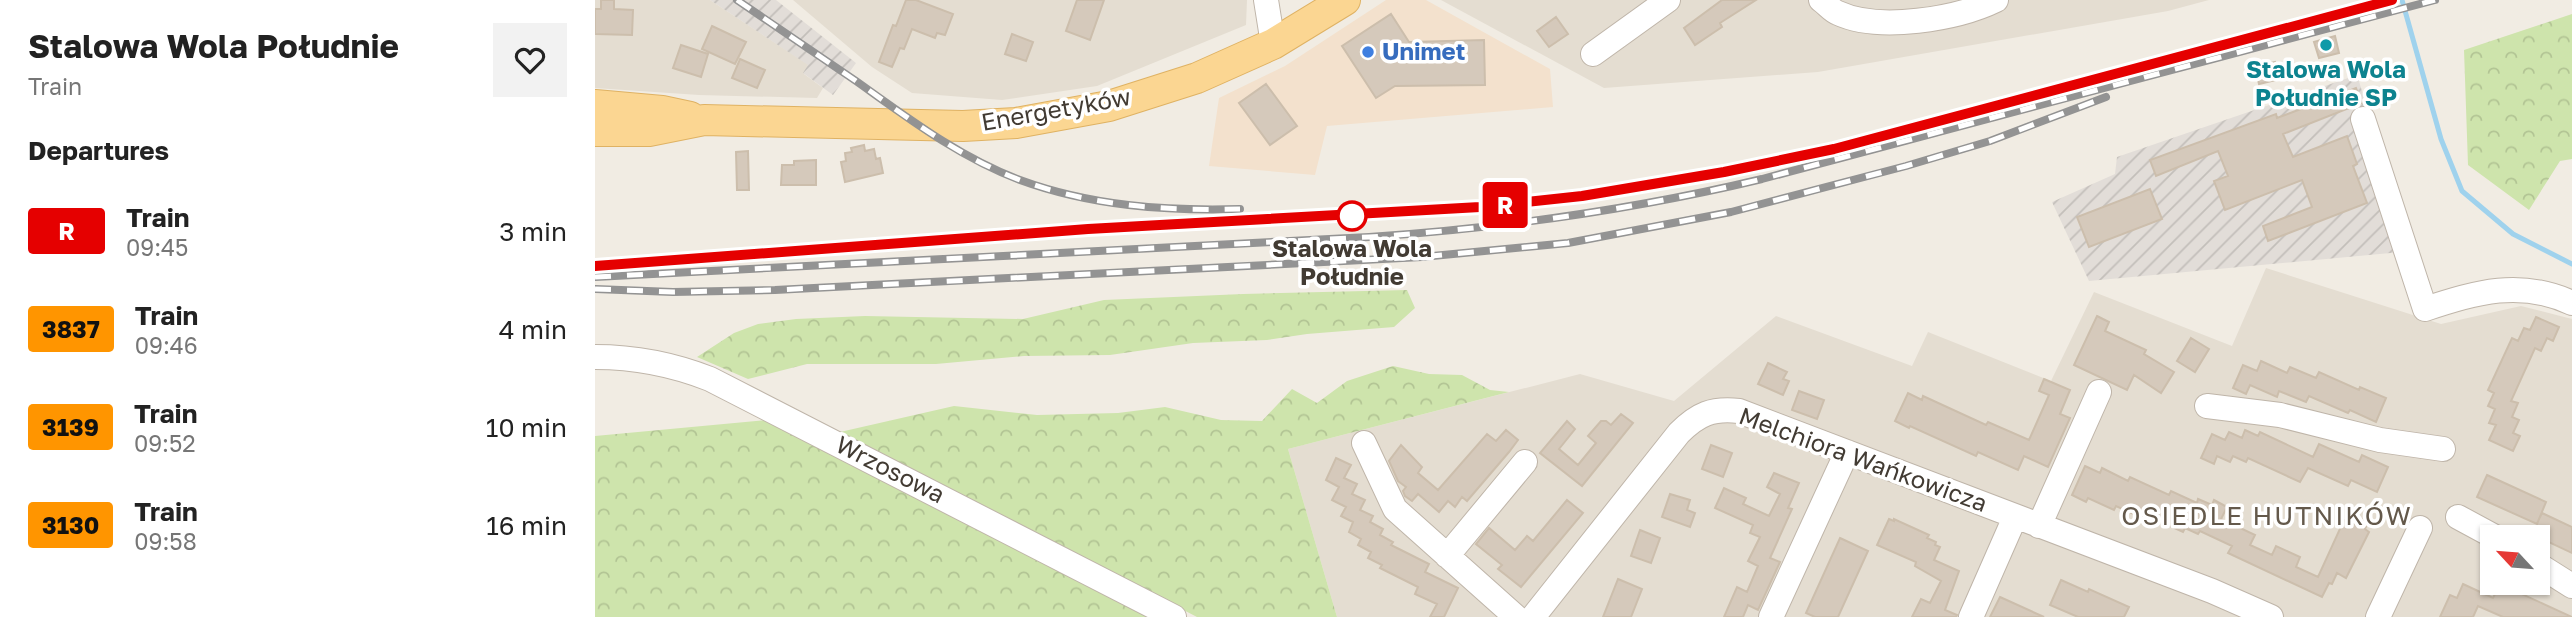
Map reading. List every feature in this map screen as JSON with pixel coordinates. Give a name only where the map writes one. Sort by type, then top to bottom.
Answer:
[{"type":"main road","name":"Energetyków","points":[[595,105],[663,111],[704,120],[963,126],[1016,123],[1109,106],[1197,78],[1273,44],[1345,0]]},
{"type":"main road","name":"Energetyków","points":[[595,131],[649,131],[704,120]]},
{"type":"street","points":[[1266,0],[1273,44]]},
{"type":"street","points":[[1593,54],[1668,0]]},
{"type":"street","points":[[1821,0],[1837,13],[1883,23],[1932,18],[1982,7],[1996,0]]},
{"type":"street","points":[[2363,119],[2425,309],[2473,293],[2518,289],[2545,293],[2572,303]]},
{"type":"street","name":"Wrzosowa","points":[[595,357],[651,361],[710,379],[1174,617]]},
{"type":"street","points":[[2039,526],[2099,393]]},
{"type":"street","points":[[2207,406],[2280,415],[2380,440],[2443,449]]},
{"type":"street","name":"Melchiora Wańkowicza","points":[[1533,617],[1679,433],[1699,415],[1723,409],[1739,411],[2271,617]]},
{"type":"street","points":[[1364,443],[1395,509],[1516,617]]},
{"type":"street","points":[[1771,617],[1779,605],[1847,452]]},
{"type":"street","points":[[1447,556],[1525,462]]},
{"type":"street","points":[[1971,617],[2015,517]]},
{"type":"street","points":[[2458,517],[2480,529]]},
{"type":"street","points":[[2378,617],[2420,528]]},
{"type":"street","points":[[2550,572],[2572,586]]},
{"type":"shaded area","points":[[595,0],[710,0],[809,65],[804,74],[823,88],[817,98],[699,95],[595,88]]},
{"type":"shaded area","points":[[710,0],[776,0],[856,63],[833,95],[803,73],[808,65]]},
{"type":"shaded area","points":[[793,0],[1247,0],[1246,25],[1097,86],[1002,100],[912,93],[872,67]]},
{"type":"shaded area","points":[[1386,0],[1426,0],[1550,69],[1553,107],[1327,126],[1315,175],[1209,166],[1219,98],[1285,66]]},
{"type":"shaded area","points":[[1441,0],[2209,0],[2168,11],[1818,72],[1604,88]]},
{"type":"shaded area","points":[[2357,75],[2412,251],[2089,281],[2052,202],[2115,174],[2117,157]]},
{"type":"shaded area","name":"OSIEDLE HUTNIKÓW","points":[[2266,268],[2441,324],[2521,306],[2572,319],[2572,617],[1337,617],[1288,449],[1580,374],[1674,401],[1776,316],[1912,366],[1928,332],[2051,381],[2094,292],[2232,346]]},
{"type":"green space","points":[[2572,14],[2572,159],[2560,161],[2529,210],[2468,165],[2464,50]]},
{"type":"green space","points":[[1407,290],[1415,308],[1394,327],[1267,340],[1193,343],[1110,355],[1024,356],[936,364],[807,364],[748,379],[697,357],[734,333],[758,324],[796,319],[865,316],[1023,319],[1104,300]]},
{"type":"green space","points":[[1393,366],[1429,374],[1462,375],[1490,390],[1509,392],[1288,449],[1337,617],[1197,617],[840,432],[954,406],[1037,415],[1118,413],[1165,407],[1221,420],[1262,421],[1292,389],[1317,403],[1347,381]]},
{"type":"green space","points":[[766,420],[1151,617],[595,617],[595,436]]},
{"type":"building","points":[[601,0],[614,0],[614,9],[633,10],[632,35],[595,34],[595,9],[601,9]]},
{"type":"building","points":[[906,0],[916,0],[953,14],[945,35],[937,33],[935,38],[912,29],[904,49],[900,48],[892,67],[879,62]]},
{"type":"building","points":[[1077,0],[1104,0],[1090,40],[1066,31]]},
{"type":"building","points":[[1722,0],[1756,0],[1720,23],[1722,27],[1695,45],[1684,28]]},
{"type":"building","points":[[1391,14],[1409,42],[1484,40],[1485,85],[1395,86],[1376,98],[1342,46]]},
{"type":"building","points":[[1556,17],[1568,34],[1549,47],[1537,31]]},
{"type":"building","points":[[712,26],[746,42],[735,64],[702,49]]},
{"type":"building","points":[[1012,34],[1033,42],[1026,61],[1005,54]]},
{"type":"building","name":"Stalowa Wola Południe SP","points":[[2335,36],[2339,53],[2319,58],[2314,42]]},
{"type":"building","points":[[681,45],[708,54],[701,77],[673,68]]},
{"type":"building","points":[[740,59],[765,70],[757,88],[732,78]]},
{"type":"building","points":[[2275,62],[2280,79],[2259,84],[2255,67]]},
{"type":"building","points":[[1266,84],[1297,126],[1270,145],[1239,103]]},
{"type":"building","points":[[2356,88],[2362,103],[2283,134],[2293,157],[2347,136],[2357,164],[2353,166],[2367,203],[2268,241],[2263,226],[2312,207],[2302,180],[2225,210],[2214,181],[2228,176],[2218,151],[2156,176],[2150,160],[2276,114],[2277,118]]},
{"type":"building","points":[[864,145],[865,151],[874,149],[876,159],[880,158],[883,173],[845,182],[841,162],[846,161],[845,153],[852,152],[851,148]]},
{"type":"building","points":[[748,151],[749,190],[737,190],[736,152]]},
{"type":"building","points":[[816,160],[816,185],[781,185],[782,165],[794,165],[794,161]]},
{"type":"building","points":[[2150,189],[2162,219],[2089,247],[2077,217]]},
{"type":"building","points":[[2097,316],[2109,322],[2105,331],[2146,350],[2144,354],[2174,372],[2161,393],[2134,375],[2127,390],[2074,365]]},
{"type":"building","points":[[2536,317],[2559,327],[2553,341],[2547,338],[2541,351],[2535,348],[2511,401],[2518,403],[2512,417],[2519,420],[2513,433],[2520,436],[2513,451],[2489,440],[2496,425],[2489,423],[2495,409],[2488,406],[2494,393],[2488,390],[2512,338],[2518,341],[2524,328],[2530,330]]},
{"type":"building","points":[[2191,338],[2209,349],[2195,372],[2177,361]]},
{"type":"building","points":[[2261,361],[2287,373],[2290,367],[2316,378],[2319,372],[2359,390],[2360,387],[2386,398],[2376,422],[2309,396],[2306,402],[2279,391],[2277,397],[2250,385],[2246,394],[2233,388],[2243,365],[2257,371]]},
{"type":"building","points":[[1768,363],[1787,372],[1783,379],[1789,381],[1783,395],[1758,384]]},
{"type":"building","points":[[2044,379],[2070,390],[2060,414],[2070,418],[2048,467],[2024,456],[2018,470],[1978,452],[1976,456],[1895,421],[1908,393],[1922,400],[1923,396],[1986,425],[1988,422],[2029,440],[2049,395],[2039,391]]},
{"type":"building","points":[[1799,391],[1824,400],[1817,419],[1792,410]]},
{"type":"building","points":[[1621,414],[1633,423],[1582,486],[1540,453],[1567,421],[1575,429],[1559,449],[1578,465],[1596,443],[1588,436],[1601,421],[1611,425]]},
{"type":"building","points":[[1506,430],[1518,440],[1509,452],[1467,501],[1462,497],[1455,507],[1448,501],[1439,512],[1418,494],[1412,501],[1405,496],[1403,491],[1406,487],[1398,481],[1389,461],[1401,445],[1422,467],[1418,473],[1438,490],[1487,434],[1496,441]]},
{"type":"building","points":[[2245,430],[2258,436],[2260,432],[2313,457],[2319,444],[2359,462],[2362,455],[2388,467],[2377,492],[2351,480],[2348,486],[2308,468],[2300,482],[2248,458],[2246,462],[2233,456],[2230,462],[2217,456],[2214,464],[2201,458],[2212,434],[2225,440],[2229,432],[2242,438]]},
{"type":"building","points":[[1711,445],[1732,453],[1723,477],[1702,469]]},
{"type":"building","points":[[1336,458],[1351,465],[1344,478],[1357,484],[1352,494],[1365,500],[1360,510],[1373,516],[1370,522],[1383,529],[1380,535],[1393,542],[1391,545],[1429,564],[1425,572],[1458,588],[1444,617],[1430,617],[1437,604],[1415,594],[1418,587],[1380,568],[1382,565],[1368,558],[1371,552],[1358,545],[1361,539],[1349,532],[1353,522],[1341,516],[1346,507],[1332,500],[1339,487],[1326,480]]},
{"type":"building","points":[[2085,466],[2100,473],[2102,468],[2128,481],[2130,477],[2169,495],[2171,491],[2197,503],[2198,499],[2212,505],[2214,500],[2227,507],[2221,519],[2255,535],[2250,545],[2272,555],[2276,546],[2300,557],[2296,567],[2318,577],[2344,520],[2354,524],[2357,517],[2368,522],[2365,529],[2369,532],[2346,578],[2337,573],[2322,597],[2228,553],[2232,546],[2200,531],[2198,534],[2185,528],[2183,532],[2157,520],[2155,524],[2116,506],[2114,510],[2088,498],[2086,502],[2072,495]]},
{"type":"building","points":[[1774,473],[1799,483],[1788,508],[1792,509],[1770,558],[1780,562],[1758,610],[1748,605],[1743,617],[1724,617],[1737,587],[1747,592],[1758,566],[1748,561],[1760,537],[1750,533],[1753,525],[1715,508],[1724,488],[1746,498],[1743,504],[1769,516],[1780,494],[1767,487]]},
{"type":"building","points":[[2487,475],[2546,502],[2537,524],[2477,497]]},
{"type":"building","points":[[1670,494],[1690,500],[1687,510],[1695,513],[1690,527],[1662,517]]},
{"type":"building","points":[[1567,500],[1583,513],[1521,587],[1498,569],[1502,565],[1476,544],[1489,528],[1515,550],[1527,536],[1533,541]]},
{"type":"building","points":[[2542,513],[2572,527],[2572,553],[2550,543],[2550,525],[2536,525]]},
{"type":"building","points":[[1889,519],[1929,535],[1927,538],[1940,547],[1934,560],[1959,571],[1945,610],[1957,615],[1956,617],[1912,617],[1921,599],[1930,603],[1941,581],[1915,566],[1916,562],[1877,545]]},
{"type":"building","points":[[1640,530],[1660,538],[1651,563],[1631,556]]},
{"type":"building","points":[[1840,538],[1868,551],[1838,617],[1815,617],[1806,613]]},
{"type":"building","points":[[1618,579],[1642,589],[1631,617],[1603,617]]},
{"type":"building","points":[[2061,580],[2129,607],[2124,617],[2078,617],[2050,605]]},
{"type":"building","points":[[2463,584],[2480,592],[2480,595],[2493,598],[2494,595],[2524,595],[2572,617],[2503,617],[2478,606],[2473,617],[2440,617],[2450,595],[2457,598]]},
{"type":"building","points":[[2000,597],[2044,617],[1990,617]]},
{"type":"waterway","points":[[2402,0],[2441,139],[2462,191],[2513,234],[2572,264]]},
{"type":"railway","points":[[737,0],[935,136],[998,171],[1047,189],[1101,201],[1156,208],[1240,209]]},
{"type":"railway","points":[[595,266],[1088,229],[1426,211],[1582,196],[1724,172],[1834,149],[2392,0]]},
{"type":"railway","points":[[595,277],[1369,237],[1468,228],[1616,209],[1762,179],[2435,0]]},
{"type":"railway","points":[[595,289],[673,292],[775,290],[1422,257],[1568,243],[1731,212],[1906,166],[1990,141],[2106,97]]},
{"type":"train","name":"R","points":[[595,266],[1088,229],[1480,207],[1582,196],[1724,172],[1834,149],[2392,0]]},
{"type":"place","name":"Stalowa Wola Południe SP","points":[[2326,45]]},
{"type":"place","name":"Unimet","points":[[1368,52]]},
{"type":"place","name":"Stalowa Wola Południe","points":[[1352,216]]},
{"type":"district","name":"OSIEDLE HUTNIKÓW","points":[[2267,516]]}]
